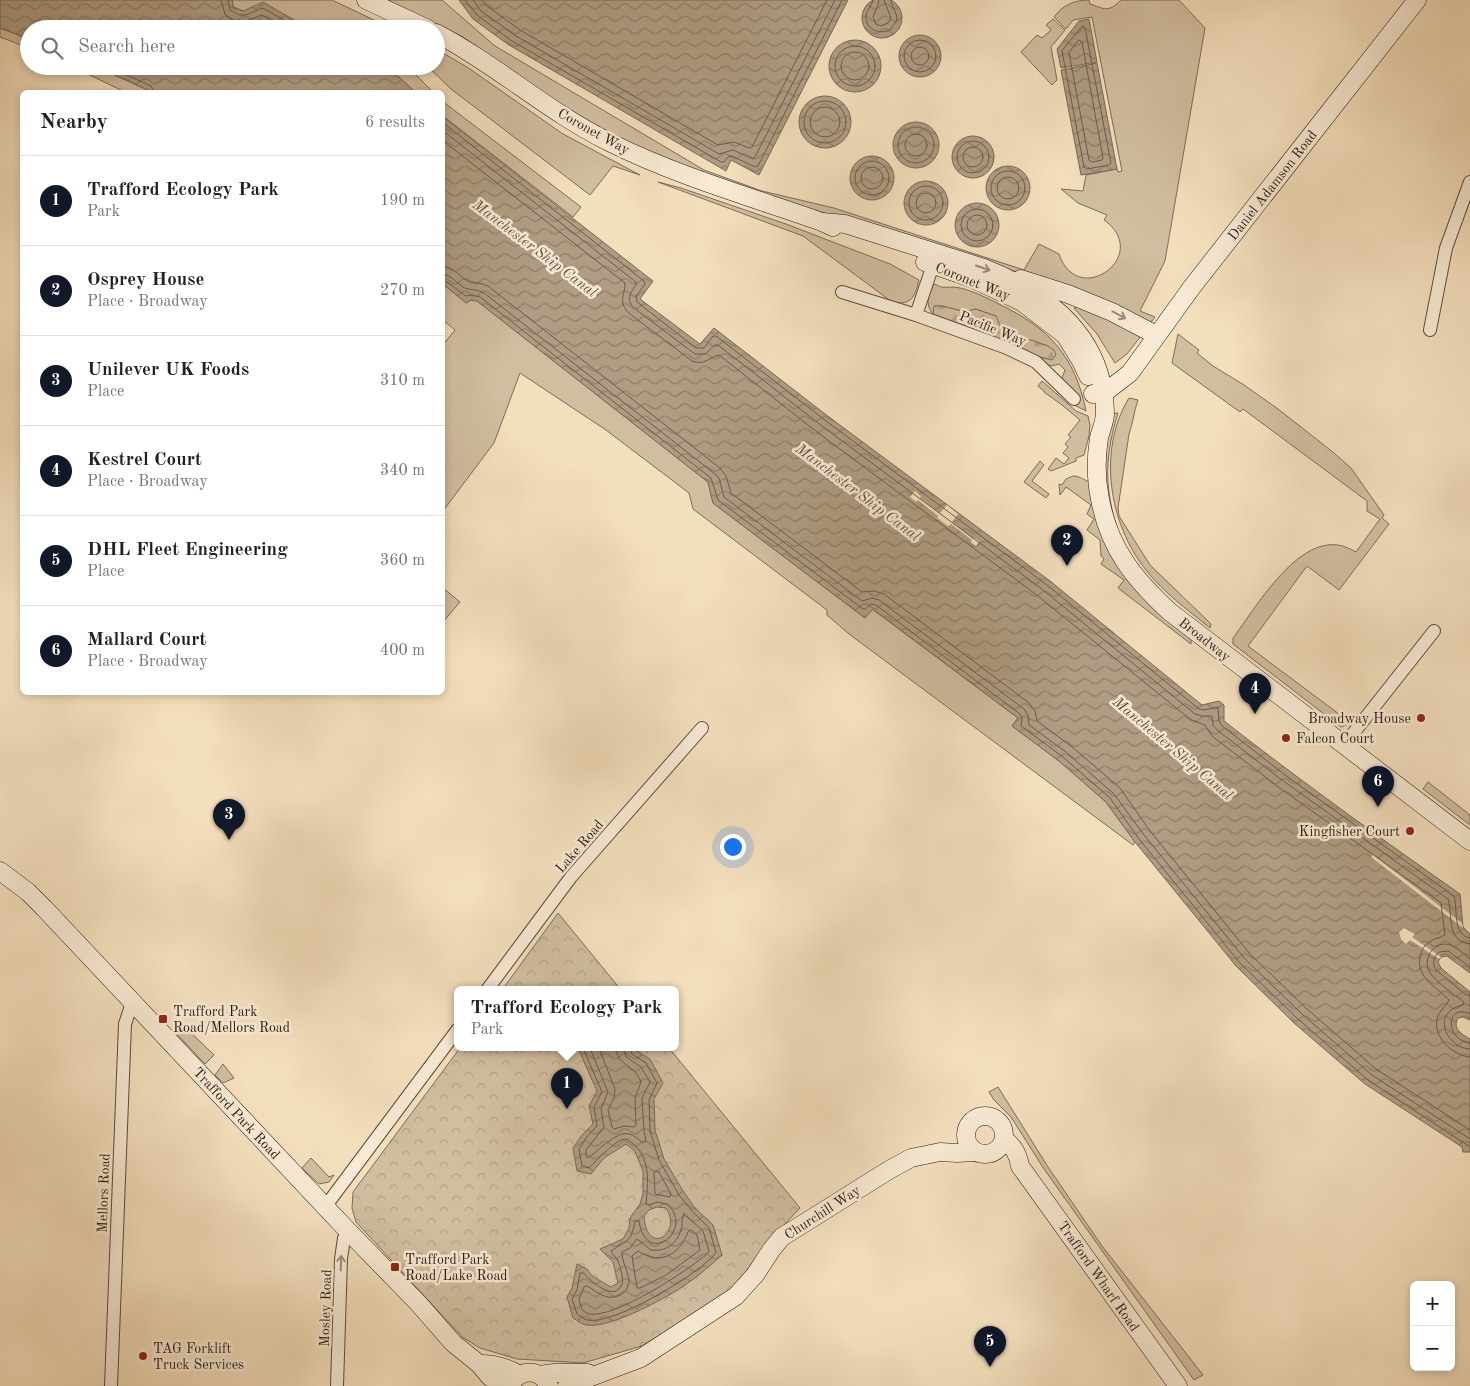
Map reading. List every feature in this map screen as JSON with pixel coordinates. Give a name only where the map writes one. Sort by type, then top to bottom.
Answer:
[{"type":"street","points":[[366,0],[409,20]]},
{"type":"street","name":"Daniel Adamson Road","points":[[1098,392],[1112,387],[1130,373],[1156,335],[1417,0]]},
{"type":"street","name":"Coronet Way","points":[[445,38],[473,53],[564,116],[608,142],[660,165],[822,222],[844,234],[935,259],[984,268],[1004,276],[1045,301],[1061,313],[1078,331],[1091,355],[1104,425],[1100,437]]},
{"type":"street","points":[[1430,330],[1446,248],[1470,182]]},
{"type":"street","points":[[916,315],[935,259]]},
{"type":"street","name":"Coronet Way","points":[[935,259],[1014,298],[1065,335],[1098,392]]},
{"type":"street","points":[[1004,276],[1028,280],[1080,299],[1112,312],[1156,335]]},
{"type":"street","name":"Pacific Way","points":[[842,292],[916,315],[1007,348],[1036,362],[1074,399]]},
{"type":"street","points":[[1065,335],[1061,313],[1066,306],[1080,299]]},
{"type":"street","name":"Broadway","points":[[1100,437],[1098,478],[1100,499],[1110,534],[1128,568],[1149,593],[1170,612],[1470,841]]},
{"type":"street","points":[[1344,744],[1434,631]]},
{"type":"street","name":"Lake Road","points":[[490,986],[571,877],[702,728]]},
{"type":"street","name":"Trafford Park Road","points":[[2,868],[44,908],[325,1207],[418,1303],[453,1343],[479,1364],[490,1377],[505,1386]]},
{"type":"street","name":"Mellors Road","points":[[111,1386],[125,1024],[130,1009],[136,1005]]},
{"type":"street","points":[[325,1207],[454,1033]]},
{"type":"street","points":[[990,1116],[1000,1122],[1003,1127],[1004,1139],[1002,1145],[984,1152],[968,1143],[966,1132],[973,1120],[978,1117],[990,1116]]},
{"type":"street","name":"Churchill Way","points":[[940,1152],[962,1137],[966,1132]]},
{"type":"street","name":"Trafford Wharf Road","points":[[1004,1139],[1011,1144],[1018,1155],[1020,1166],[1178,1386]]},
{"type":"street","name":"Churchill Way","points":[[567,1386],[641,1358],[736,1296],[755,1275],[782,1237],[889,1170],[911,1158],[940,1152],[957,1154],[984,1152]]},
{"type":"street","name":"Trafford Wharf Road","points":[[984,1152],[1020,1166]]},
{"type":"street","name":"Mosley Road","points":[[337,1386],[342,1245],[344,1238],[349,1232]]},
{"type":"street","points":[[479,1364],[490,1364],[512,1370],[515,1380]]},
{"type":"street","name":"Churchill Way","points":[[515,1380],[530,1372],[545,1380],[581,1372],[596,1374]]},
{"type":"green space","points":[[232,0],[332,0],[374,20],[288,20],[242,11],[233,7]]},
{"type":"green space","points":[[385,0],[442,0],[495,46],[704,170],[762,191],[834,208],[1024,270],[1039,244],[1059,254],[1068,270],[1081,277],[1095,277],[1107,271],[1116,261],[1120,248],[1117,234],[1104,220],[1107,215],[1078,203],[1061,189],[1083,191],[1086,175],[1117,169],[1118,172],[1122,171],[1092,17],[1073,20],[1066,29],[1054,17],[1065,6],[1084,0],[1089,0],[1090,4],[1106,9],[1113,7],[1121,0],[1179,0],[1205,28],[1165,261],[1140,311],[1155,317],[1152,321],[1148,322],[1023,274],[811,209],[681,165],[637,147],[547,96],[463,37],[445,28],[445,20],[427,20]]},
{"type":"green space","points":[[1053,19],[1065,30],[1051,47],[1057,80],[1052,85],[1021,52],[1037,35],[1042,38],[1051,30],[1046,25]]},
{"type":"green space","points":[[0,28],[20,36],[20,45],[0,37]]},
{"type":"green space","points":[[445,54],[467,67],[563,134],[640,175],[613,166],[590,195],[451,89],[436,75],[445,75]]},
{"type":"green space","points":[[90,75],[115,75],[148,90],[121,90]]},
{"type":"green space","points":[[395,75],[416,75],[431,90],[413,90]]},
{"type":"green space","points":[[445,103],[581,207],[573,217],[445,118]]},
{"type":"green space","points":[[658,182],[786,224],[890,264],[919,280],[916,291],[908,301],[892,302],[803,236]]},
{"type":"green space","points":[[934,284],[941,287],[958,287],[980,295],[1017,313],[1046,334],[1067,359],[1075,374],[1086,411],[1074,405],[1080,398],[1062,378],[1065,370],[1059,364],[1051,366],[1046,364],[1036,356],[1046,359],[1048,346],[1001,330],[996,316],[975,309],[966,312],[935,306],[933,314],[930,311],[928,299]]},
{"type":"green space","points":[[445,286],[466,303],[471,300],[477,301],[708,482],[713,503],[865,618],[872,609],[1018,718],[1012,726],[1059,761],[1106,802],[1135,842],[1133,845],[849,634],[827,615],[827,610],[693,509],[689,493],[606,430],[520,373],[494,443],[445,508],[445,342],[455,330],[445,322]]},
{"type":"green space","points":[[934,306],[966,312],[975,309],[996,316],[1002,330],[1048,346],[1054,350],[1056,355],[1052,360],[1036,356],[985,333],[933,314]]},
{"type":"green space","points":[[1087,307],[1141,336],[1127,354],[1115,363],[1097,334],[1074,308]]},
{"type":"green space","points":[[1178,334],[1199,350],[1197,353],[1213,366],[1278,409],[1351,468],[1384,515],[1382,518],[1389,524],[1339,590],[1307,566],[1248,646],[1351,723],[1341,727],[1233,644],[1233,638],[1265,594],[1292,564],[1307,553],[1322,546],[1338,545],[1356,552],[1380,519],[1367,511],[1367,501],[1243,409],[1240,412],[1172,363]]},
{"type":"green space","points":[[1042,381],[1076,411],[1088,416],[1090,425],[1084,455],[1076,458],[1076,461],[1051,471],[1048,469],[1056,458],[1064,464],[1069,458],[1063,453],[1068,447],[1065,444],[1071,437],[1068,435],[1080,420],[1038,386]]},
{"type":"green space","points":[[1129,398],[1138,400],[1129,434],[1118,508],[1119,516],[1150,565],[1211,624],[1210,628],[1160,586],[1133,552],[1123,531],[1116,509],[1111,463],[1113,440],[1119,418]]},
{"type":"green space","points":[[1118,413],[1111,443],[1108,471],[1108,484],[1116,529],[1106,485],[1105,465],[1108,414]]},
{"type":"green space","points":[[1040,461],[1044,465],[1032,481],[1049,494],[1046,498],[1024,482]]},
{"type":"green space","points":[[1073,476],[1091,482],[1095,512],[1190,636],[1188,637],[1191,640],[1191,644],[1118,588],[1124,580],[1101,564],[1104,559],[1101,556],[1100,540],[1087,530],[1094,519],[1087,514],[1091,505],[1066,487],[1060,495],[1059,484],[1062,485],[1066,479]]},
{"type":"green space","points":[[445,590],[460,602],[445,620]]},
{"type":"green space","points":[[1428,782],[1470,815],[1470,825],[1423,789]]},
{"type":"green space","points":[[558,913],[618,986],[505,986]]},
{"type":"green space","points":[[180,1022],[214,1055],[205,1064],[173,1030]]},
{"type":"green space","points":[[458,1051],[671,1051],[800,1208],[761,1250],[734,1289],[642,1346],[583,1363],[517,1359],[480,1348],[462,1337],[356,1222],[352,1208],[353,1192]]},
{"type":"green space","points":[[223,1064],[234,1078],[223,1083],[215,1075]]},
{"type":"green space","points":[[998,1087],[1048,1167],[1102,1246],[1203,1375],[1194,1380],[1044,1169],[1011,1117],[994,1100],[989,1092]]},
{"type":"green space","points":[[311,1158],[329,1177],[334,1175],[329,1182],[319,1184],[302,1168]]},
{"type":"water","points":[[876,-1],[893,1],[899,7],[902,14],[902,22],[899,29],[893,35],[886,38],[878,38],[871,35],[865,29],[862,22],[862,14],[865,7]]},
{"type":"water","points":[[0,0],[232,0],[233,7],[243,11],[263,2],[294,20],[20,20],[20,36],[0,28]]},
{"type":"water","points":[[459,0],[848,0],[759,175],[731,160],[726,171],[509,45],[473,19]]},
{"type":"water","points":[[1089,19],[1097,62],[1061,68],[1057,49],[1079,21]]},
{"type":"water","points":[[920,35],[935,41],[941,56],[935,71],[920,77],[905,71],[899,56],[905,41]]},
{"type":"water","points":[[855,40],[865,42],[873,48],[879,56],[881,66],[879,76],[873,84],[865,90],[855,92],[845,90],[837,84],[831,76],[829,66],[831,56],[837,48],[845,42]]},
{"type":"water","points":[[1097,63],[1117,169],[1081,175],[1061,70]]},
{"type":"water","points":[[115,75],[395,75],[413,90],[148,90]]},
{"type":"water","points":[[825,96],[835,98],[843,104],[849,112],[851,122],[849,132],[843,140],[835,146],[825,148],[815,146],[807,140],[801,132],[799,122],[801,112],[807,104],[815,98]]},
{"type":"water","name":"Manchester Ship Canal","points":[[445,118],[653,281],[640,299],[700,344],[714,328],[829,417],[1050,581],[1202,705],[1219,701],[1224,705],[1224,721],[1341,809],[1460,894],[1463,927],[1470,934],[1470,973],[1447,956],[1441,957],[1438,962],[1441,968],[1470,992],[1470,1020],[1463,1017],[1458,1018],[1456,1025],[1459,1031],[1470,1039],[1470,1152],[1463,1152],[1462,1147],[1365,1084],[1294,1023],[1236,966],[1135,842],[1106,802],[1059,761],[1012,726],[1018,718],[873,609],[865,618],[713,503],[708,482],[477,301],[471,300],[466,303],[445,286]]},
{"type":"water","points":[[916,122],[929,126],[935,132],[939,145],[935,158],[929,164],[916,168],[903,164],[897,158],[893,145],[897,132],[903,126]]},
{"type":"water","points":[[977,136],[985,139],[991,145],[994,157],[991,169],[985,175],[969,178],[961,175],[955,169],[952,153],[955,145],[961,139]]},
{"type":"water","points":[[868,156],[876,156],[888,162],[894,178],[888,194],[876,200],[868,200],[856,194],[850,182],[850,174],[856,162]]},
{"type":"water","points":[[1008,166],[1020,170],[1026,176],[1030,188],[1026,200],[1020,206],[1008,210],[996,206],[990,200],[986,188],[990,176],[996,170]]},
{"type":"water","points":[[926,181],[938,185],[944,191],[948,203],[944,215],[938,221],[926,225],[914,221],[908,215],[904,203],[908,191],[914,185]]},
{"type":"water","points":[[977,203],[989,207],[995,213],[999,225],[995,237],[989,243],[977,247],[965,243],[959,237],[955,225],[959,213],[965,207]]},
{"type":"water","points":[[579,1051],[637,1051],[650,1059],[663,1083],[654,1099],[655,1130],[664,1159],[695,1208],[713,1225],[722,1255],[688,1283],[657,1302],[619,1319],[596,1325],[587,1325],[573,1318],[567,1297],[572,1288],[577,1264],[587,1269],[592,1276],[611,1287],[618,1283],[613,1262],[600,1249],[623,1239],[629,1228],[630,1218],[640,1204],[643,1194],[643,1171],[635,1151],[626,1144],[604,1158],[591,1174],[577,1171],[573,1148],[593,1124],[589,1106],[597,1091]],"holes":[[[657,1207],[666,1208],[670,1217],[670,1226],[667,1233],[657,1239],[651,1236],[644,1216],[649,1210]]]},
{"type":"pier","points":[[915,491],[921,496],[920,498],[940,513],[947,505],[958,514],[952,522],[973,539],[979,541],[976,546],[971,542],[972,540],[951,524],[948,526],[918,500],[916,502],[910,497]]},
{"type":"pier","points":[[1373,855],[1462,923],[1463,928],[1371,857]]},
{"type":"pier","points":[[1404,928],[1415,934],[1412,937],[1441,957],[1439,959],[1410,940],[1406,944],[1401,939],[1399,932]]},
{"type":"place","name":"Osprey House","points":[[1067,566]]},
{"type":"place","name":"Kestrel Court","points":[[1255,714]]},
{"type":"place","name":"Broadway House","points":[[1421,718]]},
{"type":"place","name":"Falcon Court","points":[[1286,738]]},
{"type":"place","name":"Mallard Court","points":[[1378,807]]},
{"type":"place","name":"Kingfisher Court","points":[[1410,831]]},
{"type":"place","name":"Unilever UK Foods","points":[[229,840]]},
{"type":"place","name":"Trafford Park Road/Mellors Road","points":[[163,1019]]},
{"type":"place","name":"Trafford Ecology Park","points":[[567,1109]]},
{"type":"place","name":"Trafford Park Road/Lake Road","points":[[395,1267]]},
{"type":"place","name":"TAG Forklift Truck Services","points":[[143,1356]]},
{"type":"place","name":"DHL Fleet Engineering","points":[[990,1367]]}]
